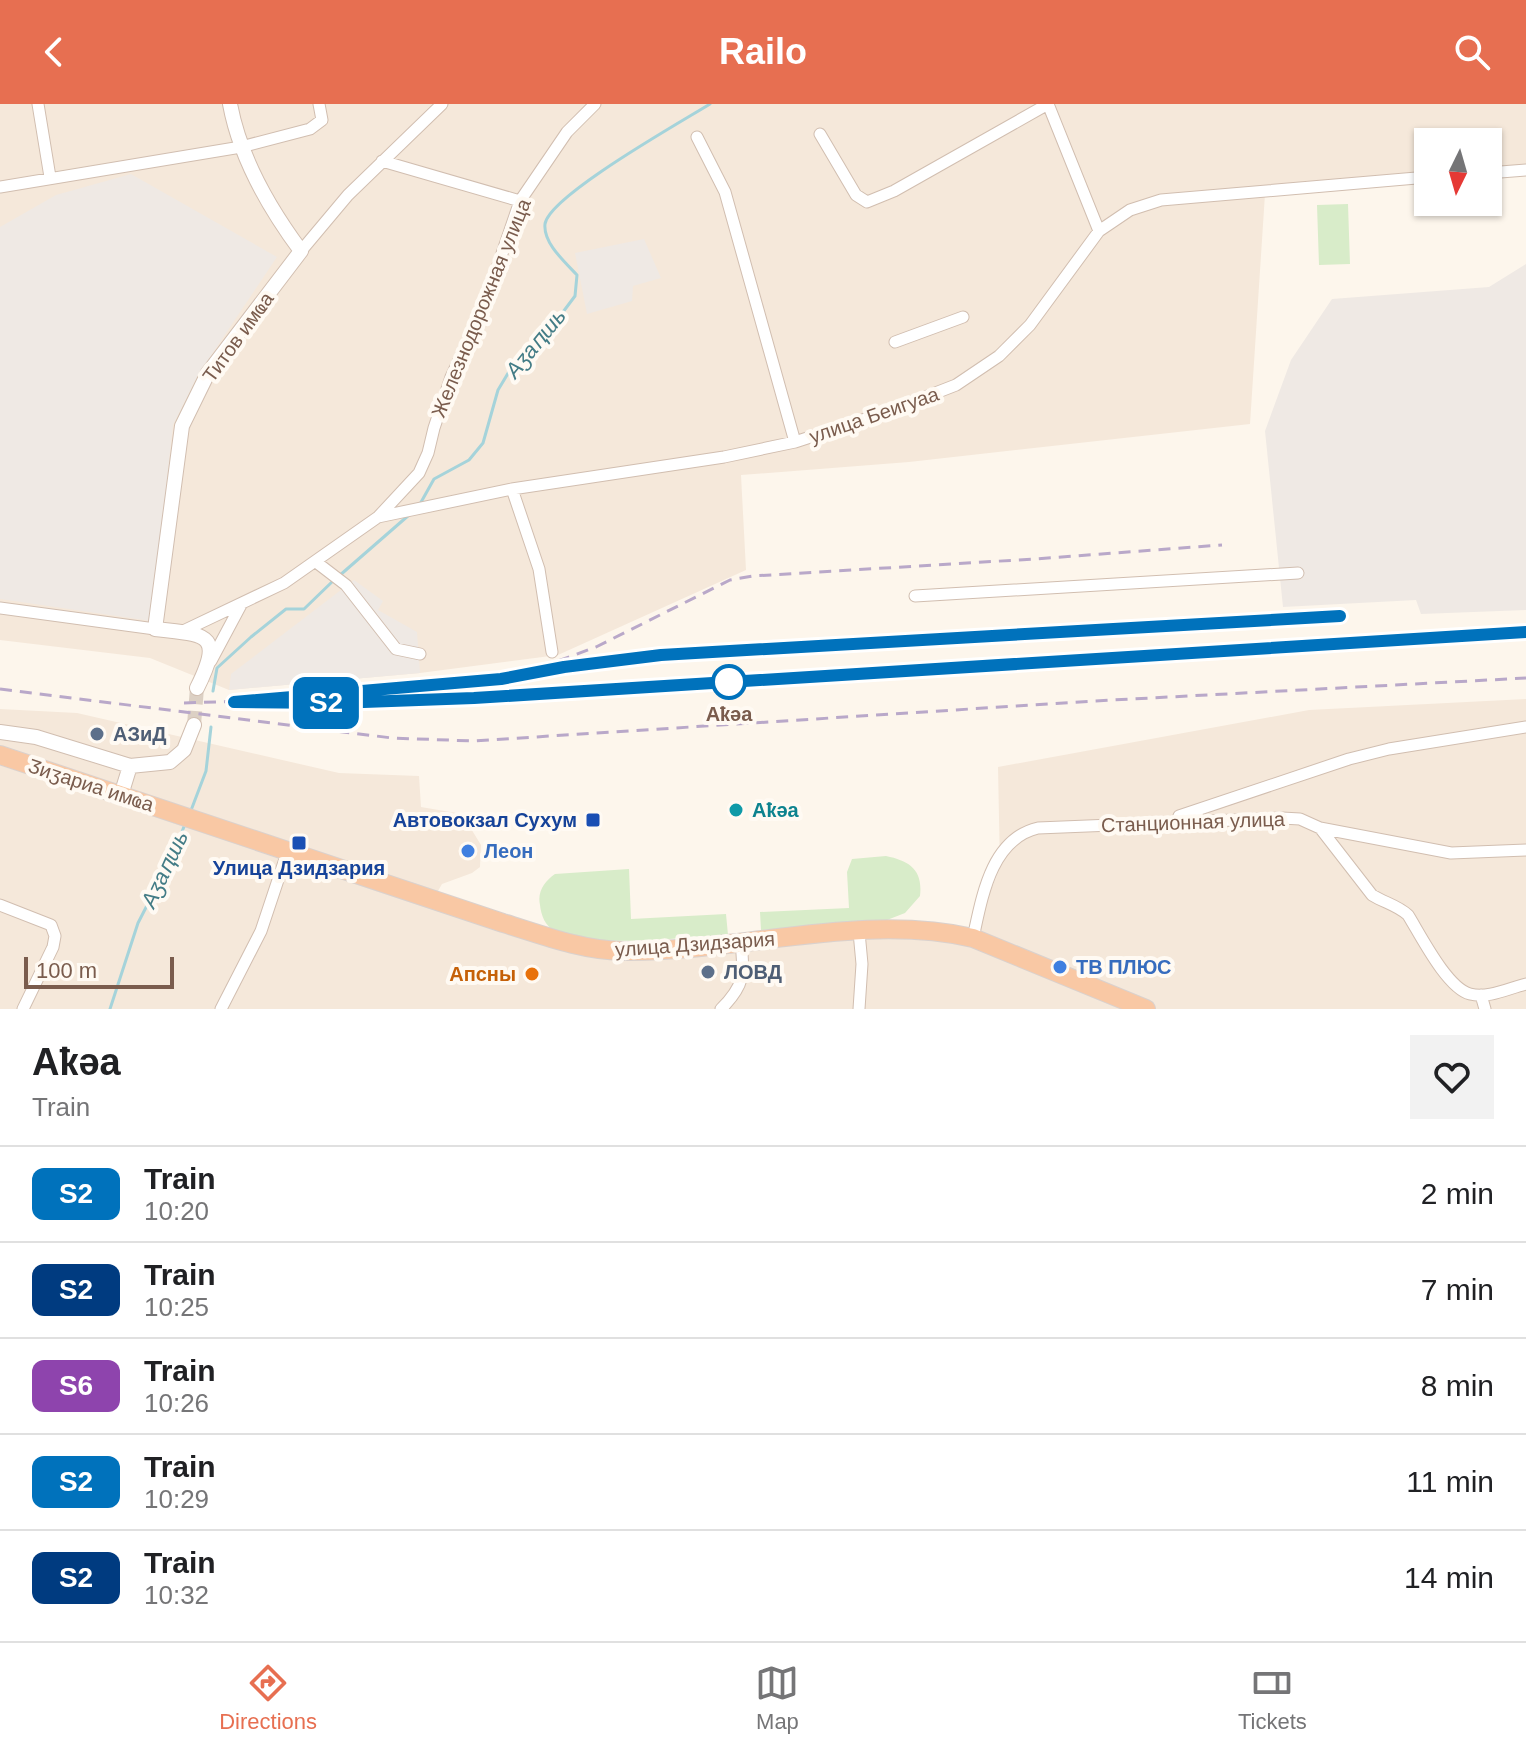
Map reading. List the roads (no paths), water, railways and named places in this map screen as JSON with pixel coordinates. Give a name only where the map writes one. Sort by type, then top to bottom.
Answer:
[{"type":"highway","name":"Ӡиӡариа имҩа","points":[[0,755],[188,817]]},
{"type":"highway","name":"улица Дзидзария","points":[[188,817],[585,948],[665,950],[859,932],[947,932],[973,938],[1146,1009]]},
{"type":"street","points":[[38,104],[50,177]]},
{"type":"street","points":[[230,104],[241,147],[284,228],[301,251]]},
{"type":"street","points":[[0,187],[241,147],[310,129],[322,120],[319,104]]},
{"type":"street","name":"Титов имҩа","points":[[155,629],[182,426],[208,373],[348,195],[442,104]]},
{"type":"street","name":"Железнодорожная улица","points":[[378,517],[419,473],[428,453],[451,377],[482,312],[520,201],[567,132],[595,104]]},
{"type":"street","points":[[820,134],[856,195],[867,202],[894,191],[1048,104],[1099,231]]},
{"type":"street","points":[[697,137],[725,192],[795,442]]},
{"type":"street","points":[[382,161],[520,201]]},
{"type":"street","points":[[1502,172],[1526,170]]},
{"type":"street","name":"улица Беигуаа","points":[[378,517],[512,489],[724,457],[795,442],[928,398],[967,378],[999,356],[1030,325],[1099,231],[1130,210],[1161,200],[1414,178]]},
{"type":"street","points":[[895,342],[963,317]]},
{"type":"street","points":[[512,489],[539,569],[552,652]]},
{"type":"street","points":[[181,632],[321,565],[378,517]]},
{"type":"street","points":[[321,565],[346,585],[396,649],[420,654]]},
{"type":"street","points":[[915,596],[1298,573]]},
{"type":"street","points":[[197,688],[242,602]]},
{"type":"street","points":[[0,608],[199,634],[207,641],[211,661]]},
{"type":"street","points":[[0,732],[36,737],[130,766],[170,762],[184,750],[194,725]]},
{"type":"street","points":[[1164,821],[1349,759],[1389,749],[1526,727]]},
{"type":"street","points":[[121,795],[130,766]]},
{"type":"street","name":"Станционная улица","points":[[973,938],[986,882],[992,870],[1012,842],[1028,830],[1164,821],[1282,818],[1300,819],[1320,828],[1451,853],[1526,850]]},
{"type":"street","points":[[1320,828],[1372,895],[1398,906],[1408,915],[1453,984],[1471,994],[1481,995],[1526,984]]},
{"type":"street","points":[[221,1009],[261,931],[288,850]]},
{"type":"street","points":[[0,905],[51,925],[55,936],[53,947],[23,1009]]},
{"type":"street","points":[[859,932],[862,964],[859,1009]]},
{"type":"street","points":[[721,1009],[741,983],[741,942]]},
{"type":"street","points":[[1481,995],[1485,1009]]},
{"type":"waterway","name":"Аӡаԥшь","points":[[420,504],[434,479],[469,460],[483,443],[498,390],[516,360],[560,316],[575,296],[577,275],[556,252],[545,231],[545,224],[552,212],[591,178],[710,104]]},
{"type":"waterway","name":"Аӡаԥшь","points":[[339,576],[409,515]]},
{"type":"waterway","name":"Аӡаԥшь","points":[[213,691],[217,668],[286,609],[304,609],[334,580]]},
{"type":"waterway","name":"Аӡаԥшь","points":[[190,813],[206,771],[211,727]]},
{"type":"waterway","name":"Аӡаԥшь","points":[[110,1009],[138,923],[173,855],[185,824]]},
{"type":"tunnel","points":[[194,725],[197,688]]},
{"type":"railway","points":[[558,661],[596,647],[730,580],[1222,545]]},
{"type":"railway","points":[[351,692],[501,679],[564,667],[661,655],[1340,616]]},
{"type":"railway","points":[[234,702],[336,703],[474,698],[1526,632]]},
{"type":"railway","points":[[0,689],[392,738],[473,741],[1094,701],[1526,678]]},
{"type":"railway","points":[[184,703],[244,701]]},
{"type":"train","name":"S2","points":[[1340,616],[661,655],[564,667],[501,679],[234,702],[336,703],[474,698],[1526,632]]},
{"type":"place","name":"Аҟəа","points":[[729,682]]},
{"type":"place","name":"АЗиД","points":[[97,734]]},
{"type":"place","name":"Аҟәа","points":[[736,810]]},
{"type":"place","name":"Автовокзал Сухум","points":[[593,820]]},
{"type":"place","name":"Улица Дзидзария","points":[[299,843]]},
{"type":"place","name":"Леон","points":[[468,851]]},
{"type":"place","name":"ТВ ПЛЮС","points":[[1060,967]]},
{"type":"place","name":"ЛОВД","points":[[708,972]]},
{"type":"place","name":"Апсны","points":[[532,974]]}]
